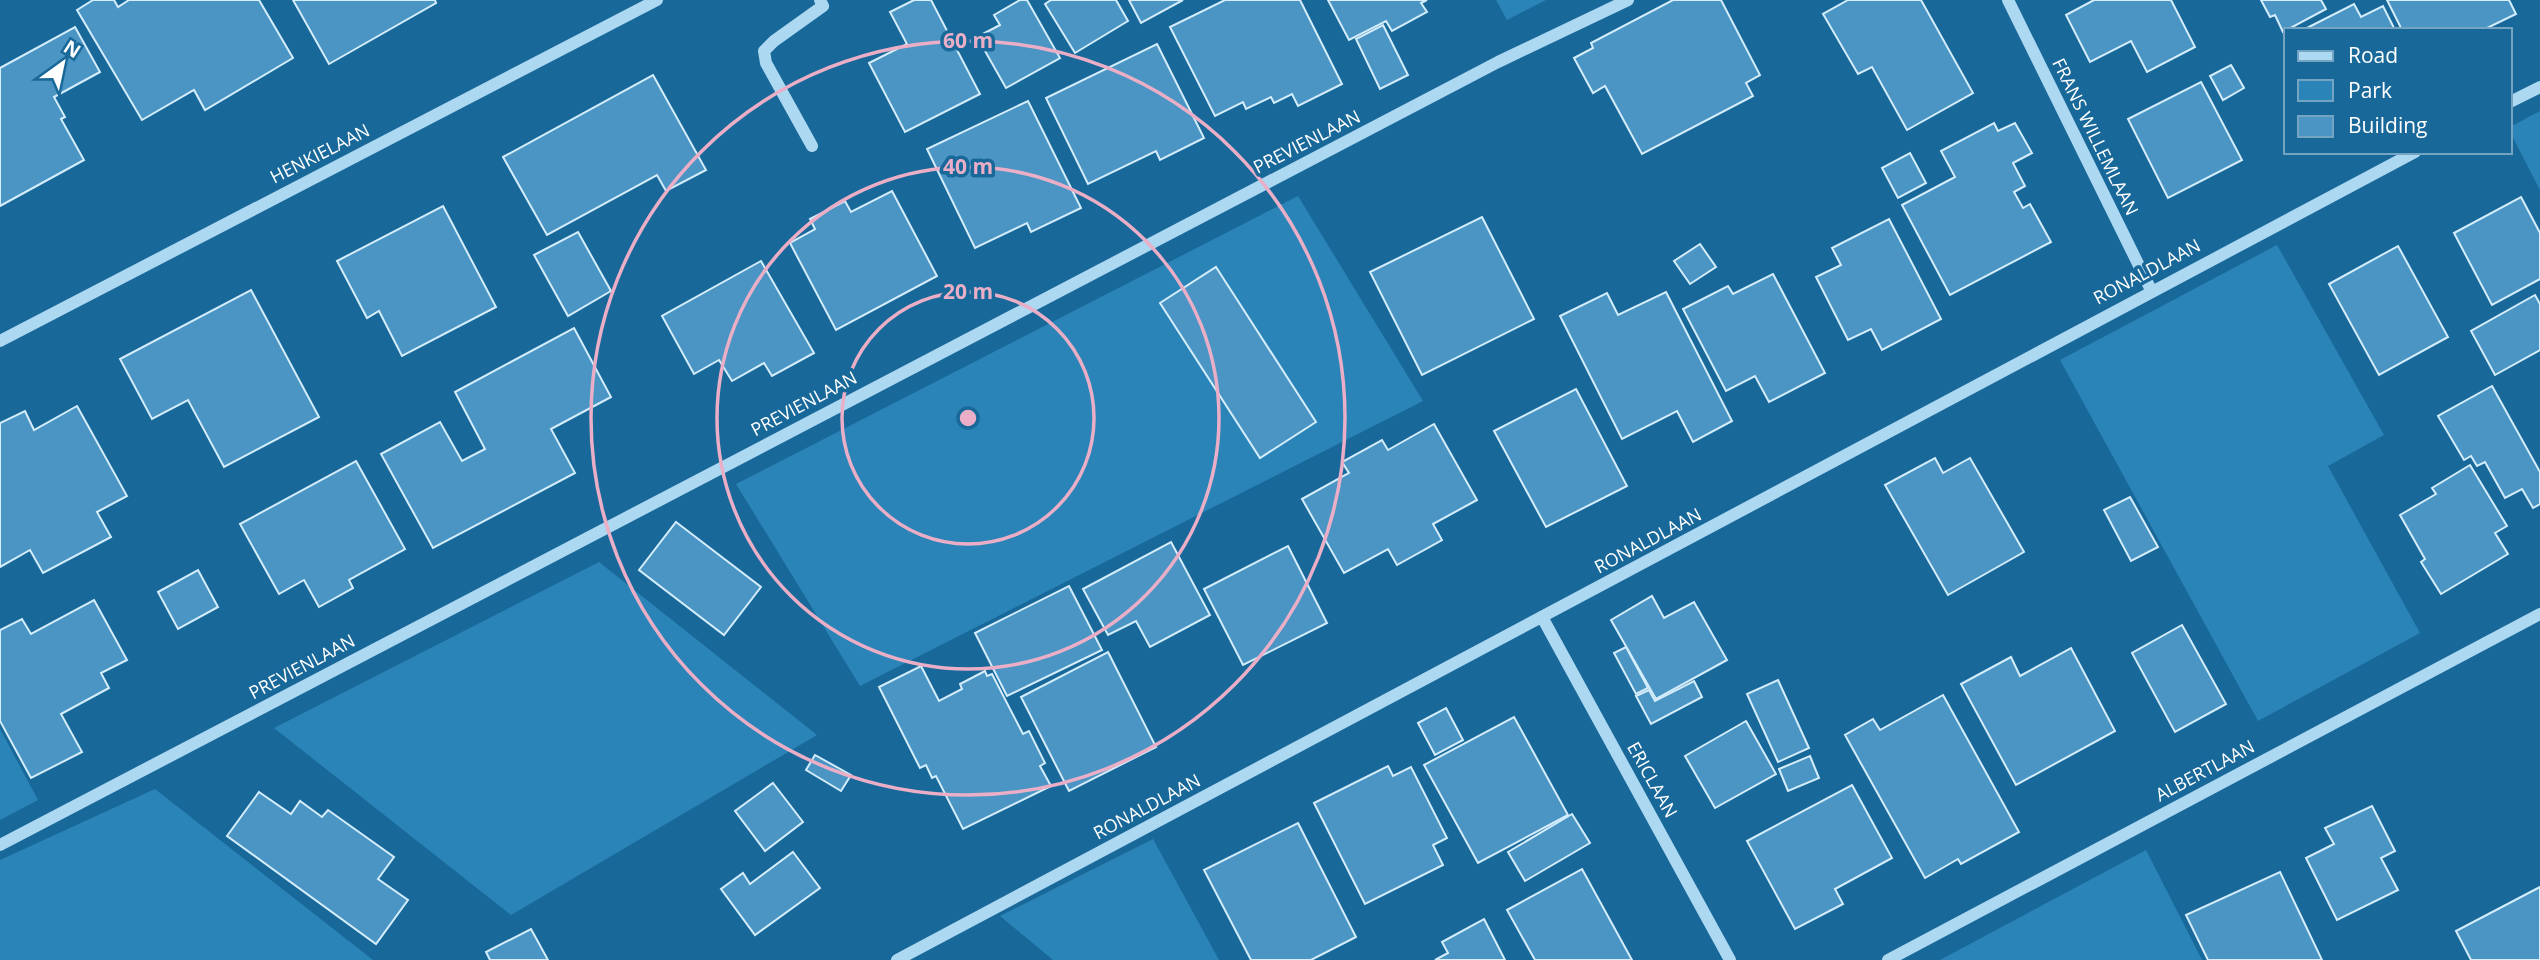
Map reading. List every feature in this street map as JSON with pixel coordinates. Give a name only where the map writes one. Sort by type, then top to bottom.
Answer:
[{"type":"street","name":"HENKIELAAN","points":[[0,341],[657,0]]},
{"type":"street","points":[[812,146],[766,63],[764,51],[823,6],[820,0]]},
{"type":"street","name":"PREVIENLAAN","points":[[0,845],[1486,68],[1628,0]]},
{"type":"street","name":"FRANS WILLEMLAAN","points":[[2008,0],[2151,290]]},
{"type":"street","points":[[2512,101],[2540,87]]},
{"type":"street","name":"RONALDLAAN","points":[[897,960],[2151,290],[2411,154]]},
{"type":"street","name":"ALBERTLAAN","points":[[1888,960],[2540,614]]},
{"type":"street","name":"ERICLAAN","points":[[1542,617],[1730,960]]},
{"type":"green space","points":[[1496,0],[1546,0],[1507,20]]},
{"type":"green space","points":[[2540,111],[2540,190],[2512,136],[2512,126]]},
{"type":"green space","points":[[1298,196],[1423,401],[860,686],[736,484]]},
{"type":"green space","points":[[2277,245],[2384,435],[2328,466],[2420,633],[2258,721],[2060,360]]},
{"type":"green space","points":[[599,562],[817,735],[511,915],[274,728]]},
{"type":"green space","points":[[0,729],[38,800],[0,820]]},
{"type":"green space","points":[[155,789],[373,960],[0,960],[0,860]]},
{"type":"green space","points":[[1153,839],[1219,960],[1053,960],[1000,916]]},
{"type":"green space","points":[[2146,850],[2202,960],[1940,960]]},
{"type":"building","points":[[93,0],[114,0],[118,7],[129,0],[259,0],[293,58],[205,110],[194,90],[142,120],[77,10]]},
{"type":"building","points":[[293,0],[435,0],[436,3],[329,64]]},
{"type":"building","points":[[914,0],[931,0],[980,94],[905,132],[869,63],[907,44],[890,12]]},
{"type":"building","points":[[1020,0],[1027,0],[1060,58],[1006,88],[977,37],[1000,25],[994,15]]},
{"type":"building","points":[[1051,0],[1116,0],[1128,21],[1075,53],[1045,4]]},
{"type":"building","points":[[1129,0],[1183,0],[1141,23]]},
{"type":"building","points":[[1225,0],[1300,0],[1342,84],[1298,106],[1292,94],[1274,103],[1271,97],[1246,109],[1243,102],[1215,116],[1170,27]]},
{"type":"building","points":[[1328,0],[1427,0],[1421,3],[1427,12],[1392,31],[1386,21],[1349,40]]},
{"type":"building","points":[[1673,0],[1721,0],[1760,75],[1746,83],[1753,96],[1642,154],[1605,86],[1593,93],[1574,58],[1593,48],[1591,43]]},
{"type":"building","points":[[1848,0],[1921,0],[1973,93],[1907,130],[1872,67],[1858,74],[1823,14]]},
{"type":"building","points":[[2094,0],[2171,0],[2195,47],[2147,72],[2131,41],[2090,62],[2066,15]]},
{"type":"building","points":[[2261,0],[2321,0],[2326,9],[2290,28],[2284,28],[2283,32],[2275,15],[2270,17]]},
{"type":"building","points":[[2387,0],[2509,0],[2516,14],[2487,28],[2401,28]]},
{"type":"building","points":[[2354,4],[2361,17],[2383,6],[2394,28],[2307,28]]},
{"type":"building","points":[[1383,25],[1408,75],[1380,89],[1356,39]]},
{"type":"building","points":[[75,27],[100,72],[54,97],[65,117],[61,119],[84,160],[0,206],[0,68]]},
{"type":"building","points":[[1157,44],[1204,138],[1160,160],[1156,151],[1088,184],[1046,98]]},
{"type":"building","points":[[2231,65],[2244,88],[2223,100],[2210,76]]},
{"type":"building","points":[[653,75],[706,170],[666,191],[657,175],[547,235],[503,157]]},
{"type":"building","points":[[2201,82],[2242,160],[2168,198],[2128,119]]},
{"type":"building","points":[[1028,101],[1081,208],[1031,232],[1027,223],[975,248],[927,149]]},
{"type":"building","points":[[1994,123],[1998,131],[2015,123],[2032,153],[2013,163],[2025,186],[2014,192],[2023,208],[2030,204],[2051,242],[1950,295],[1902,205],[1955,177],[1941,151]]},
{"type":"building","points":[[1910,153],[1926,183],[1898,198],[1882,168]]},
{"type":"building","points":[[892,191],[937,276],[836,330],[790,243],[815,229],[810,219],[845,201],[851,212]]},
{"type":"building","points":[[2521,197],[2540,233],[2540,279],[2492,305],[2454,233]]},
{"type":"building","points":[[443,206],[496,307],[402,356],[379,311],[367,318],[337,261]]},
{"type":"building","points":[[1482,217],[1534,319],[1422,375],[1370,272]]},
{"type":"building","points":[[1889,219],[1941,319],[1882,350],[1871,329],[1848,340],[1816,277],[1841,265],[1832,248]]},
{"type":"building","points":[[578,232],[611,291],[568,316],[534,255]]},
{"type":"building","points":[[1700,244],[1716,267],[1690,284],[1674,261]]},
{"type":"building","points":[[2398,246],[2448,337],[2379,375],[2329,284]]},
{"type":"building","points":[[761,261],[814,353],[772,376],[764,363],[732,381],[719,360],[694,374],[662,316]]},
{"type":"building","points":[[1216,267],[1316,422],[1260,458],[1160,303]]},
{"type":"building","points":[[1773,274],[1825,373],[1769,402],[1755,376],[1726,391],[1683,309],[1728,286],[1733,294]]},
{"type":"building","points":[[251,290],[319,417],[224,467],[188,400],[152,419],[120,359]]},
{"type":"building","points":[[1666,292],[1732,421],[1693,442],[1677,411],[1622,439],[1560,316],[1607,293],[1618,315]]},
{"type":"building","points":[[2535,295],[2540,304],[2540,350],[2495,375],[2471,331]]},
{"type":"building","points":[[574,328],[611,397],[551,429],[575,473],[433,548],[381,454],[440,422],[462,461],[485,449],[455,392]]},
{"type":"building","points":[[2492,386],[2540,472],[2540,504],[2533,508],[2522,489],[2505,498],[2485,462],[2477,466],[2471,456],[2464,460],[2438,416]]},
{"type":"building","points":[[1576,389],[1627,486],[1546,527],[1494,431]]},
{"type":"building","points":[[77,406],[127,496],[97,512],[111,537],[43,573],[30,550],[0,567],[0,423],[25,411],[34,430]]},
{"type":"building","points":[[1434,424],[1477,500],[1433,524],[1442,540],[1397,565],[1388,549],[1344,573],[1302,499],[1349,473],[1342,462],[1382,440],[1388,450]]},
{"type":"building","points":[[1935,458],[1943,473],[1970,458],[2024,552],[1948,595],[1885,485]]},
{"type":"building","points":[[356,461],[405,549],[349,580],[353,588],[319,607],[304,580],[279,594],[240,524]]},
{"type":"building","points":[[2470,465],[2507,526],[2495,533],[2508,554],[2441,594],[2421,562],[2425,559],[2400,515],[2436,494],[2432,488]]},
{"type":"building","points":[[2130,497],[2158,547],[2131,561],[2104,510]]},
{"type":"building","points":[[676,522],[761,587],[724,635],[639,570]]},
{"type":"building","points":[[1171,542],[1210,615],[1150,647],[1136,621],[1108,635],[1083,589]]},
{"type":"building","points":[[1288,546],[1327,623],[1243,665],[1204,589]]},
{"type":"building","points":[[198,570],[218,607],[178,629],[158,592]]},
{"type":"building","points":[[1069,586],[1102,650],[1007,696],[975,633]]},
{"type":"building","points":[[1652,596],[1664,618],[1694,602],[1727,660],[1656,699],[1611,620]]},
{"type":"building","points":[[94,600],[127,660],[101,673],[109,688],[61,714],[82,752],[31,778],[0,721],[0,630],[22,619],[31,634]]},
{"type":"building","points":[[2182,625],[2226,704],[2175,732],[2132,653]]},
{"type":"building","points":[[1626,647],[1648,688],[1636,694],[1614,653]]},
{"type":"building","points":[[2071,648],[2115,731],[2016,785],[1961,684],[2011,657],[2020,676]]},
{"type":"building","points":[[1108,652],[1156,747],[1069,791],[1021,697]]},
{"type":"building","points":[[921,666],[939,701],[962,689],[960,684],[985,671],[987,676],[992,674],[1023,734],[1029,731],[1045,763],[1040,766],[1051,786],[963,829],[936,776],[932,778],[926,765],[920,768],[879,687]]},
{"type":"building","points":[[1778,680],[1809,748],[1778,762],[1747,694]]},
{"type":"building","points":[[1694,681],[1702,697],[1651,724],[1636,696],[1649,690],[1655,701]]},
{"type":"building","points":[[1943,695],[2019,832],[1961,864],[1958,859],[1925,878],[1845,735],[1873,719],[1880,730]]},
{"type":"building","points":[[1446,708],[1463,740],[1435,755],[1418,723]]},
{"type":"building","points":[[1514,717],[1568,815],[1478,863],[1424,765]]},
{"type":"building","points":[[1746,721],[1776,774],[1715,808],[1685,756]]},
{"type":"building","points":[[815,755],[851,775],[841,791],[806,770]]},
{"type":"building","points":[[1810,756],[1819,778],[1788,791],[1779,769]]},
{"type":"building","points":[[1388,766],[1393,776],[1411,767],[1447,838],[1433,845],[1443,865],[1365,904],[1314,803]]},
{"type":"building","points":[[773,783],[803,822],[765,851],[735,811]]},
{"type":"building","points":[[1852,785],[1892,858],[1835,889],[1843,904],[1795,929],[1747,841]]},
{"type":"building","points":[[259,792],[291,814],[300,801],[322,817],[328,810],[394,857],[378,879],[408,900],[376,944],[227,836]]},
{"type":"building","points":[[2372,806],[2395,851],[2381,858],[2398,890],[2337,920],[2306,858],[2334,844],[2325,828]]},
{"type":"building","points":[[1572,814],[1590,843],[1525,881],[1508,852]]},
{"type":"building","points":[[1298,823],[1356,937],[1311,960],[1251,960],[1204,870]]},
{"type":"building","points":[[793,852],[820,888],[755,935],[721,889],[743,873],[750,884]]},
{"type":"building","points":[[1582,869],[1632,960],[1535,960],[1507,910]]},
{"type":"building","points":[[2280,872],[2322,960],[2208,960],[2186,915]]},
{"type":"building","points":[[2540,887],[2540,960],[2471,960],[2456,931]]},
{"type":"building","points":[[1484,919],[1505,960],[1435,960],[1448,953],[1442,942]]},
{"type":"building","points":[[531,929],[548,960],[490,960],[486,952]]}]
